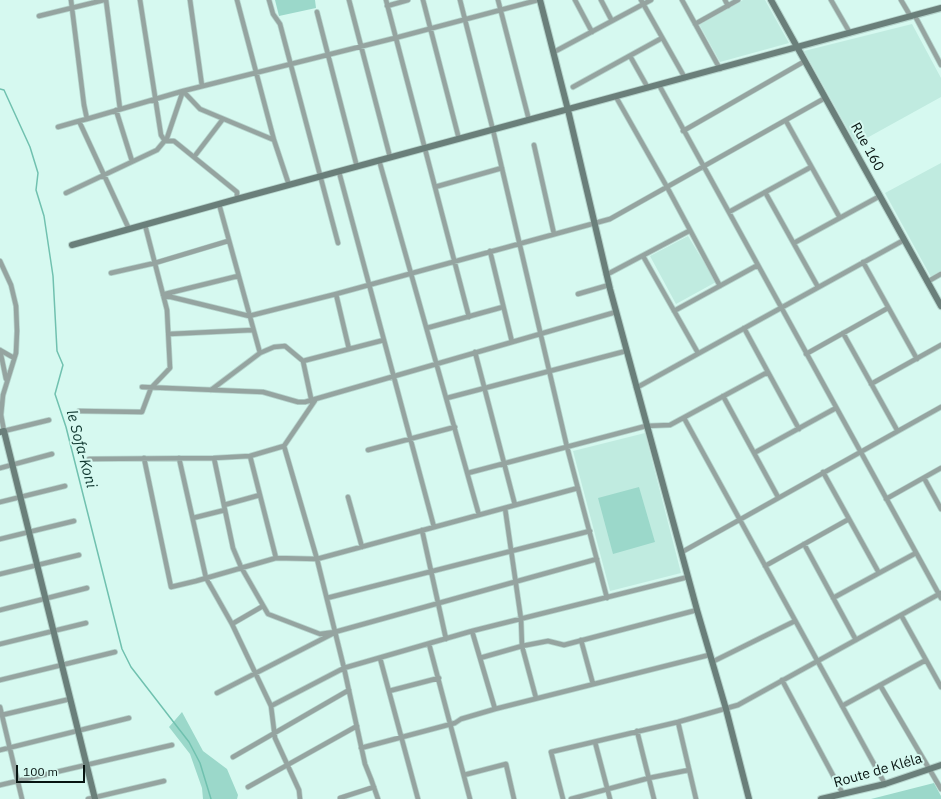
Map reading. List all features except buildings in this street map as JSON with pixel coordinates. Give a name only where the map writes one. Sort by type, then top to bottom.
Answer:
[{"type":"street","points":[[71,0],[82,97],[87,119]]},
{"type":"street","points":[[39,16],[105,0],[118,110],[132,161]]},
{"type":"street","points":[[140,0],[161,135],[165,141]]},
{"type":"street","points":[[190,0],[202,86]]},
{"type":"street","points":[[237,0],[274,140],[289,185]]},
{"type":"street","points":[[269,0],[273,14],[280,24],[338,243]]},
{"type":"street","points":[[349,0],[390,158]]},
{"type":"street","points":[[386,0],[469,317]]},
{"type":"street","points":[[387,6],[408,0]]},
{"type":"street","points":[[423,0],[459,139]]},
{"type":"street","points":[[460,0],[494,130],[568,447],[607,598]]},
{"type":"street","points":[[498,0],[529,120]]},
{"type":"street","points":[[58,127],[183,91],[539,0],[554,52],[606,275],[646,426],[726,709],[749,799]]},
{"type":"street","points":[[575,0],[592,32]]},
{"type":"street","points":[[601,0],[612,21]]},
{"type":"street","points":[[554,52],[612,21],[642,2],[652,0]]},
{"type":"street","points":[[682,0],[720,69]]},
{"type":"street","points":[[725,0],[728,6]]},
{"type":"street","points":[[695,24],[738,0]]},
{"type":"street","name":"Rue 160","points":[[771,0],[941,306]]},
{"type":"street","points":[[831,0],[850,33]]},
{"type":"street","points":[[901,0],[913,16],[941,65]]},
{"type":"street","points":[[642,2],[685,78]]},
{"type":"street","points":[[72,245],[379,160],[798,48],[941,8]]},
{"type":"street","points":[[317,12],[357,167]]},
{"type":"street","points":[[573,87],[662,38]]},
{"type":"street","points":[[630,56],[648,88]]},
{"type":"street","points":[[683,131],[805,61]]},
{"type":"street","points":[[563,799],[551,752],[678,722],[738,705],[940,595],[659,85]]},
{"type":"street","points":[[183,91],[200,109],[274,140]]},
{"type":"street","points":[[66,193],[157,150],[167,138],[183,91]]},
{"type":"street","points":[[616,97],[667,187],[720,286]]},
{"type":"street","points":[[163,295],[249,316],[336,294],[610,219],[825,98]]},
{"type":"street","points":[[194,157],[223,119]]},
{"type":"street","points":[[79,121],[129,229]]},
{"type":"street","points":[[786,121],[840,218]]},
{"type":"street","points":[[165,141],[174,141],[194,157],[237,192],[237,199]]},
{"type":"street","points":[[534,145],[554,234]]},
{"type":"street","points":[[379,160],[479,515]]},
{"type":"street","points":[[729,212],[811,167]]},
{"type":"street","points":[[435,187],[502,168]]},
{"type":"street","points":[[339,172],[434,527]]},
{"type":"street","points":[[766,192],[818,286]]},
{"type":"street","points":[[794,243],[880,196]]},
{"type":"street","points":[[219,204],[260,353]]},
{"type":"street","points":[[78,411],[142,412],[151,388],[170,368],[168,310],[145,225]]},
{"type":"street","points":[[606,275],[690,231]]},
{"type":"street","points":[[111,273],[155,263],[228,240]]},
{"type":"street","points":[[636,388],[818,286],[904,240]]},
{"type":"street","points":[[490,251],[512,342]]},
{"type":"street","points":[[643,256],[698,353]]},
{"type":"street","points":[[0,261],[11,285],[16,306],[17,331],[16,352],[3,395],[1,415],[2,431],[12,465],[70,699],[86,765],[92,798],[164,780]]},
{"type":"street","points":[[863,262],[917,359]]},
{"type":"street","points":[[674,311],[758,265]]},
{"type":"street","points":[[928,282],[941,274]]},
{"type":"street","points":[[163,295],[238,276]]},
{"type":"street","points":[[578,294],[609,285]]},
{"type":"street","points":[[336,294],[349,349]]},
{"type":"street","points":[[427,328],[503,307]]},
{"type":"street","points":[[806,354],[888,308]]},
{"type":"street","points":[[142,387],[263,392],[298,402],[313,402],[394,376],[616,312]]},
{"type":"street","points":[[744,328],[799,429]]},
{"type":"street","points":[[168,334],[253,330]]},
{"type":"street","points":[[843,333],[897,430]]},
{"type":"street","points":[[303,361],[384,340]]},
{"type":"street","points":[[871,384],[941,345]]},
{"type":"street","points":[[89,459],[214,458],[250,456],[284,446],[313,402],[303,361],[285,346],[260,353],[211,390]]},
{"type":"street","points":[[0,350],[14,358]]},
{"type":"street","points":[[0,350],[6,381]]},
{"type":"street","points":[[446,398],[626,351]]},
{"type":"street","points":[[475,352],[515,505]]},
{"type":"street","points":[[468,473],[646,426],[670,425],[768,372]]},
{"type":"street","points":[[723,396],[778,497]]},
{"type":"street","points":[[682,552],[897,430],[941,407]]},
{"type":"street","points":[[754,453],[836,408]]},
{"type":"street","points":[[684,418],[885,784]]},
{"type":"street","points":[[2,431],[49,420]]},
{"type":"street","points":[[368,450],[454,427]]},
{"type":"street","points":[[284,446],[317,560],[344,668],[365,764],[378,799]]},
{"type":"street","points":[[0,468],[52,454]]},
{"type":"street","points":[[250,456],[276,558]]},
{"type":"street","points":[[144,458],[171,587],[276,558],[317,560],[578,488]]},
{"type":"street","points":[[179,458],[206,578],[232,624],[271,706],[275,738],[300,790],[300,799]]},
{"type":"street","points":[[214,458],[233,548],[241,568],[263,606],[268,614],[320,634],[335,632],[597,559]]},
{"type":"street","points":[[886,499],[941,468]]},
{"type":"street","points":[[823,472],[879,573]]},
{"type":"street","points":[[924,478],[941,509]]},
{"type":"street","points":[[0,502],[65,486]]},
{"type":"street","points":[[193,518],[260,495]]},
{"type":"street","points":[[348,497],[362,547]]},
{"type":"street","points":[[505,508],[521,619],[522,646],[536,698]]},
{"type":"street","points":[[765,566],[849,519]]},
{"type":"street","points":[[0,538],[74,521]]},
{"type":"street","points":[[422,530],[446,639]]},
{"type":"street","points":[[326,598],[590,531]]},
{"type":"street","points":[[804,544],[856,640]]},
{"type":"street","points":[[833,598],[916,552]]},
{"type":"street","points":[[0,574],[79,555]]},
{"type":"street","points":[[271,706],[344,668],[472,631],[688,577]]},
{"type":"street","points":[[0,610],[87,588]]},
{"type":"street","points":[[232,624],[263,606]]},
{"type":"street","points":[[480,658],[522,646],[548,642],[564,645],[697,610]]},
{"type":"street","points":[[901,615],[941,687]]},
{"type":"street","points":[[712,662],[795,621]]},
{"type":"street","points":[[0,644],[86,623]]},
{"type":"street","points":[[472,631],[495,709]]},
{"type":"street","points":[[217,693],[335,632]]},
{"type":"street","points":[[581,640],[592,684]]},
{"type":"street","points":[[430,644],[470,799]]},
{"type":"street","points":[[0,680],[115,652]]},
{"type":"street","points":[[362,748],[451,724],[461,719],[536,698],[710,655]]},
{"type":"street","points":[[380,658],[418,799]]},
{"type":"street","points":[[842,706],[926,660]]},
{"type":"street","points":[[389,691],[439,678]]},
{"type":"street","points":[[782,680],[843,794]]},
{"type":"street","points":[[880,685],[941,789]]},
{"type":"street","points":[[233,757],[349,690]]},
{"type":"street","points":[[2,716],[70,699]]},
{"type":"street","points":[[0,707],[22,799]]},
{"type":"street","points":[[0,750],[129,718]]},
{"type":"street","points":[[678,722],[696,799]]},
{"type":"street","points":[[248,787],[357,726]]},
{"type":"street","points":[[637,731],[654,799]]},
{"type":"street","points":[[594,742],[610,799]]},
{"type":"street","points":[[0,786],[172,745]]},
{"type":"street","points":[[464,775],[506,764],[514,799]]},
{"type":"street","name":"Route de Kléla","points":[[821,799],[885,784],[941,765]]},
{"type":"street","points":[[571,799],[649,778],[689,770]]},
{"type":"street","points":[[340,798],[374,787]]},
{"type":"shaded area","points":[[275,0],[315,0],[316,8],[279,16]]},
{"type":"shaded area","points":[[743,0],[765,0],[789,43],[720,62],[699,24]]},
{"type":"shaded area","points":[[912,24],[941,78],[941,97],[856,144],[804,51]]},
{"type":"shaded area","points":[[941,163],[941,271],[931,277],[885,193]]},
{"type":"shaded area","points":[[688,236],[716,282],[676,304],[650,256]]},
{"type":"shaded area","points":[[645,433],[681,573],[610,591],[573,451]]},
{"type":"shaded area","points":[[639,487],[655,542],[613,554],[598,498]]},
{"type":"shaded area","points":[[182,712],[203,751],[227,769],[238,795],[237,799],[203,799],[202,788],[190,754],[169,727]]},
{"type":"shaded area","points":[[934,783],[941,796],[941,799],[871,799]]},
{"type":"waterway","name":"le Sofa-Koni","points":[[0,89],[4,90],[30,147],[38,173],[36,190],[44,216],[53,276],[57,351],[63,365],[55,394],[66,427],[122,649],[131,667],[189,742],[200,763],[211,799]]}]
